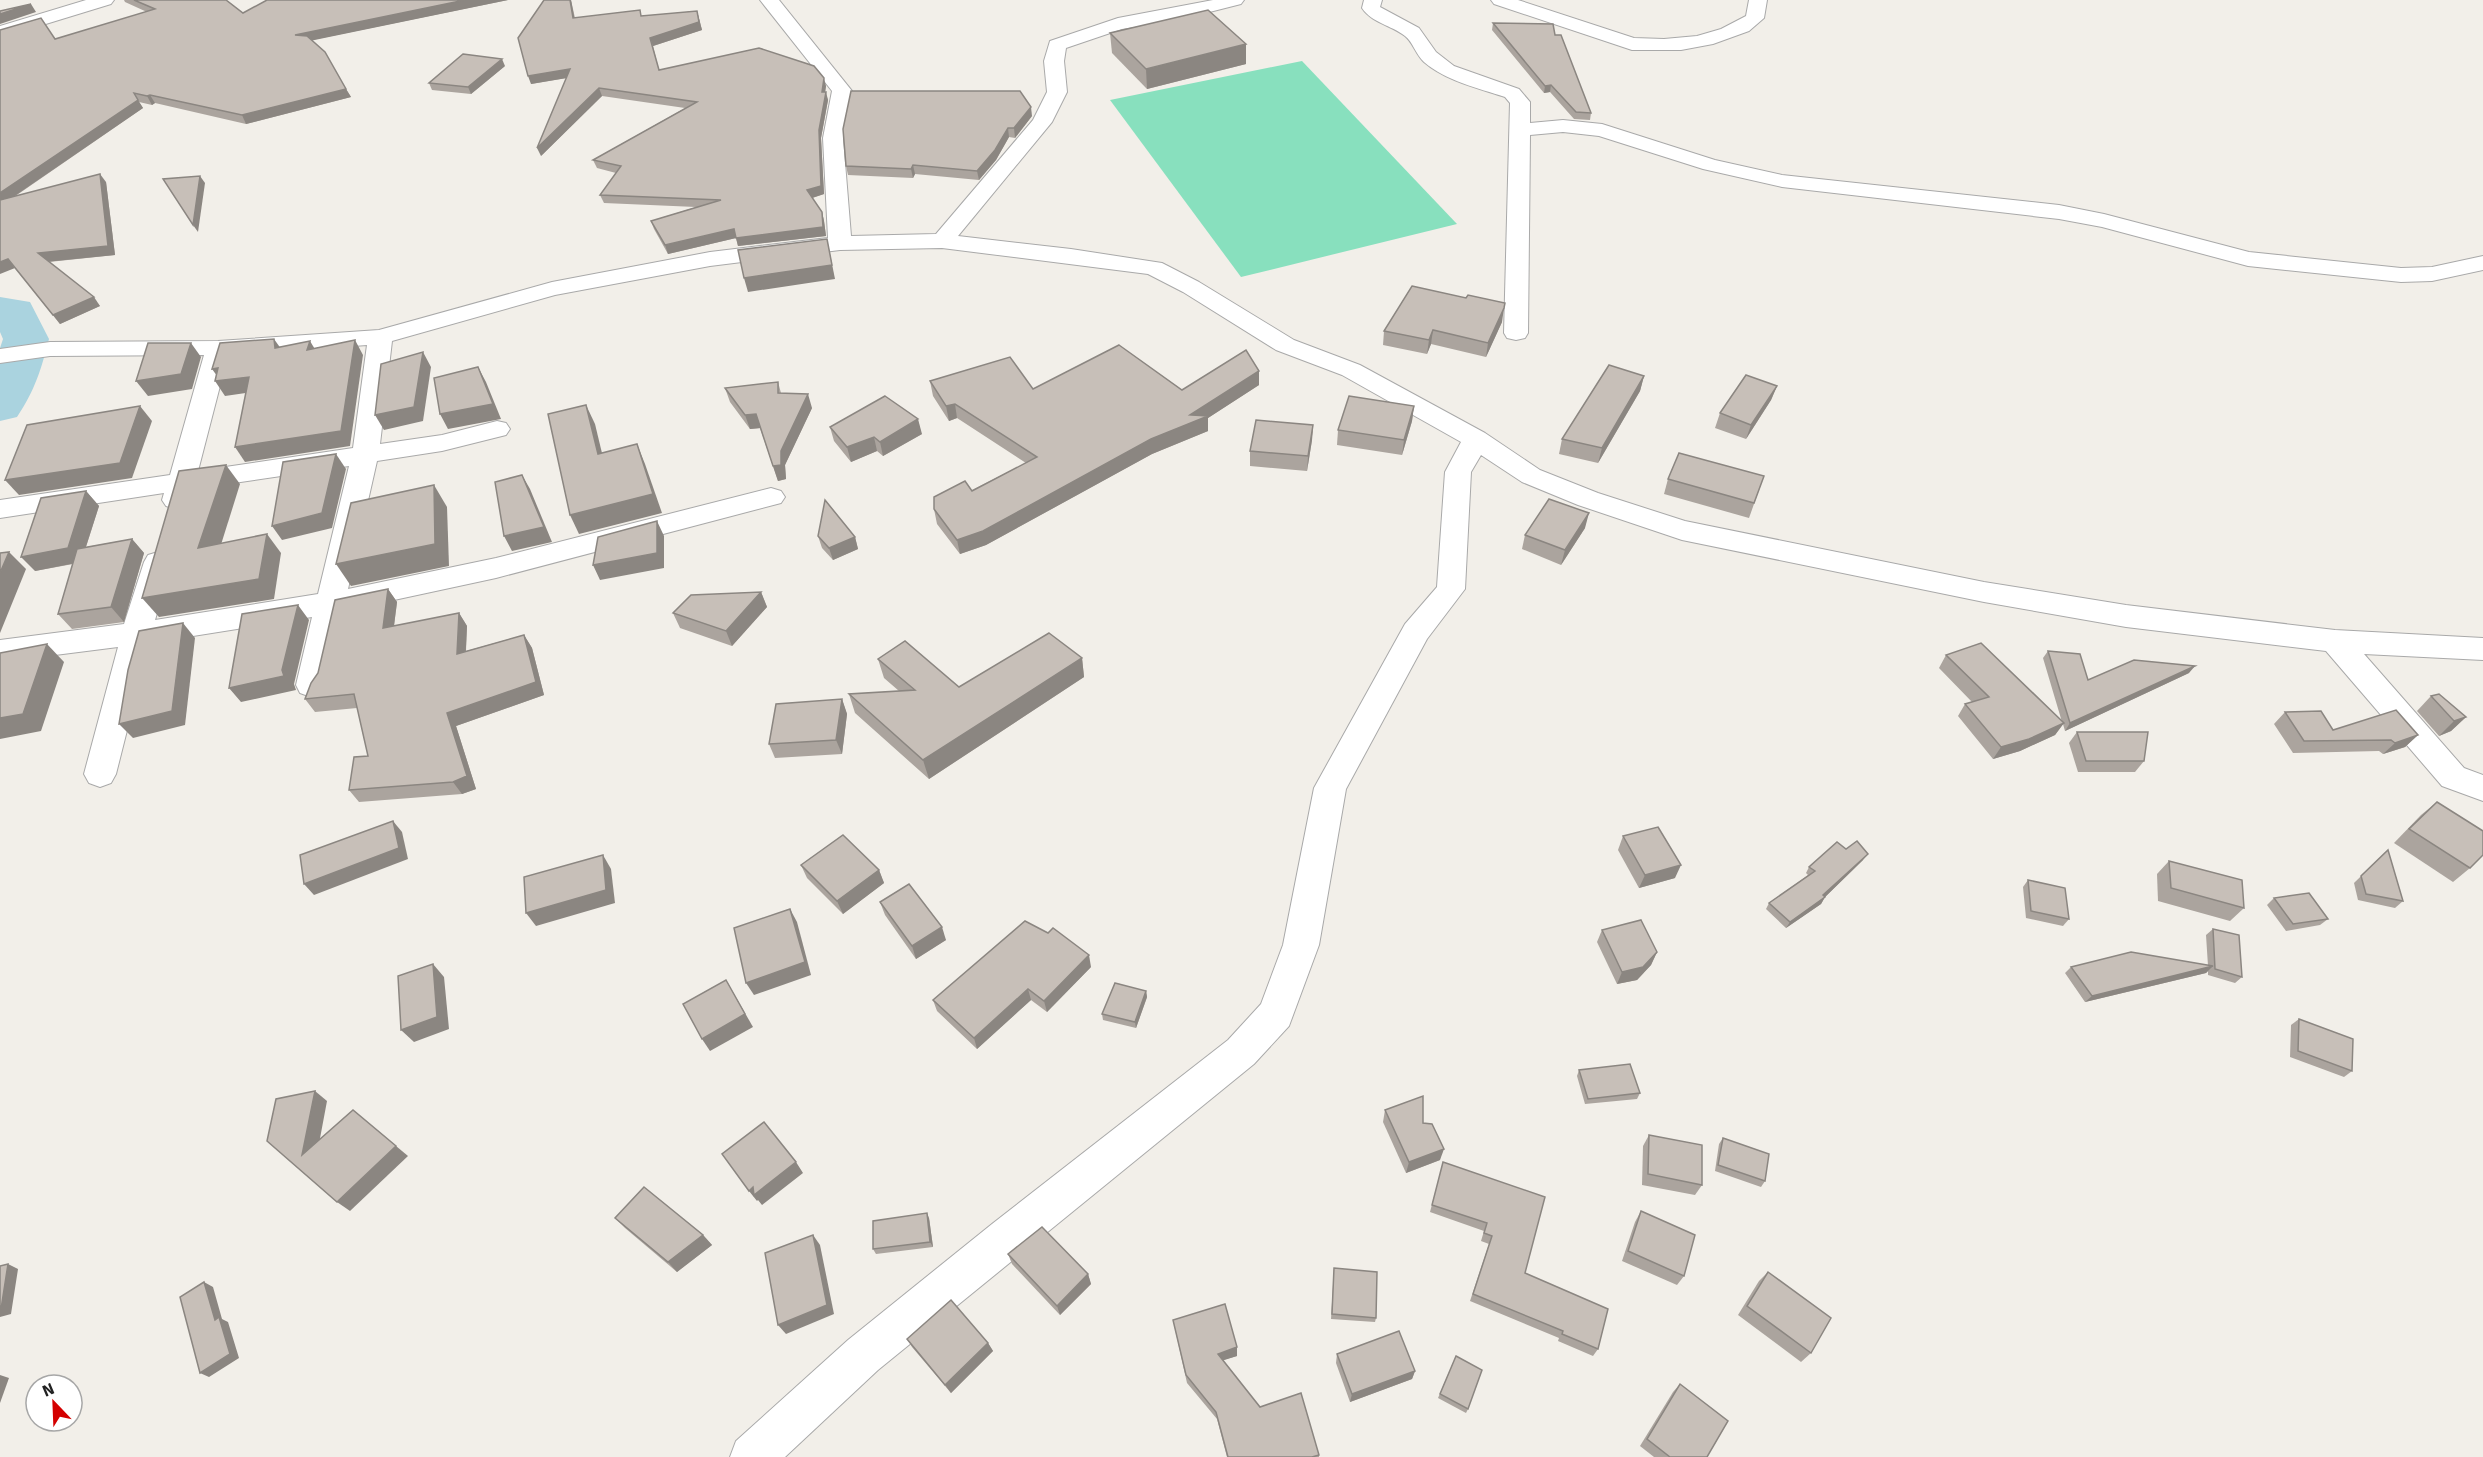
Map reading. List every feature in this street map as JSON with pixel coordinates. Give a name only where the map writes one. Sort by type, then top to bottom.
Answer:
[{"type":"street","points":[[0,32],[105,0]]},
{"type":"street","points":[[769,0],[842,91],[833,138],[840,243]]},
{"type":"street","points":[[1151,0],[1178,14]]},
{"type":"street","points":[[942,241],[1042,122],[1057,92],[1054,62],[1056,45],[1118,24],[1178,14],[1235,0]]},
{"type":"street","points":[[1373,0],[1371,8],[1378,15],[1412,32],[1429,56],[1447,70],[1518,97],[1521,130],[1516,333]]},
{"type":"street","points":[[1500,0],[1632,44],[1647,45],[1673,45],[1729,34],[1755,18],[1758,0]]},
{"type":"street","points":[[1521,130],[1563,126],[1602,130],[1710,165],[1782,181],[2059,212],[2104,221],[2247,259],[2401,275],[2432,274],[2483,263]]},
{"type":"street","points":[[0,356],[50,349],[218,348],[380,337],[552,289],[710,259],[840,243],[942,241],[1154,268],[1191,286],[1285,345],[1351,370],[1476,439],[1531,476],[1588,499],[1682,530],[1984,592],[2126,616],[2335,641],[2483,649]]},
{"type":"street","points":[[311,685],[365,455],[380,337]]},
{"type":"street","points":[[100,774],[136,634],[218,348]]},
{"type":"street","points":[[0,509],[442,443],[497,429]]},
{"type":"street","points":[[752,1457],[863,1355],[1006,1238],[1241,1052],[1276,1014],[1301,945],[1330,788],[1416,632],[1451,589],[1458,472],[1476,439]]},
{"type":"street","points":[[0,651],[136,634],[330,603],[511,564],[771,497]]},
{"type":"street","points":[[2335,641],[2453,777],[2483,788]]},
{"type":"green space","points":[[1302,61],[1457,224],[1241,277],[1110,100]]},
{"type":"building","points":[[134,0],[226,0],[243,13],[267,0],[465,0],[295,35],[307,36],[325,52],[346,89],[242,115],[134,93],[138,100],[0,193],[0,30],[41,18],[55,39],[155,9]]},
{"type":"building","points":[[544,0],[570,0],[573,18],[640,10],[641,16],[697,11],[699,22],[650,38],[659,70],[759,48],[814,66],[824,78],[822,92],[826,92],[819,130],[821,186],[807,190],[822,212],[823,227],[736,238],[734,229],[665,245],[651,221],[721,200],[600,195],[621,166],[593,160],[697,102],[599,88],[537,148],[570,69],[528,76],[518,38]]},
{"type":"building","points":[[31,4],[0,14],[0,11]]},
{"type":"building","points":[[1208,10],[1246,44],[1146,69],[1110,33]]},
{"type":"building","points":[[1493,23],[1553,24],[1555,35],[1561,35],[1591,113],[1576,112],[1551,85],[1545,86]]},
{"type":"building","points":[[463,54],[502,59],[468,87],[429,83]]},
{"type":"building","points":[[851,91],[1020,91],[1031,107],[1014,128],[1008,128],[995,150],[977,171],[913,165],[911,169],[846,166],[843,129]]},
{"type":"building","points":[[100,174],[108,246],[38,253],[94,297],[53,315],[8,259],[0,262],[0,200]]},
{"type":"building","points":[[200,176],[193,225],[163,179]]},
{"type":"building","points":[[827,239],[832,265],[744,278],[738,250]]},
{"type":"building","points":[[1412,286],[1466,298],[1468,295],[1505,303],[1488,343],[1433,330],[1429,340],[1384,331]]},
{"type":"building","points":[[274,339],[275,348],[310,341],[307,350],[355,340],[341,431],[235,447],[249,377],[215,381],[218,368],[212,369],[220,343]]},
{"type":"building","points":[[148,343],[191,343],[181,374],[136,381]]},
{"type":"building","points":[[1119,345],[1182,390],[1246,350],[1259,371],[1190,415],[1208,416],[1151,439],[983,531],[957,540],[934,509],[934,497],[965,481],[972,491],[1037,457],[955,404],[946,406],[930,381],[1010,357],[1033,389]]},
{"type":"building","points":[[423,352],[414,407],[375,415],[381,364]]},
{"type":"building","points":[[1609,365],[1644,376],[1602,448],[1562,439]]},
{"type":"building","points":[[478,367],[493,404],[440,414],[434,378]]},
{"type":"building","points":[[1746,375],[1777,386],[1751,425],[1720,413]]},
{"type":"building","points":[[778,382],[778,393],[808,394],[781,451],[781,465],[773,466],[756,414],[745,415],[725,388]]},
{"type":"building","points":[[885,396],[918,419],[880,442],[874,437],[847,447],[830,427]]},
{"type":"building","points":[[1349,396],[1414,406],[1404,440],[1338,430]]},
{"type":"building","points":[[586,405],[598,454],[637,444],[653,494],[570,515],[548,414]]},
{"type":"building","points":[[140,406],[120,463],[5,480],[27,425]]},
{"type":"building","points":[[1256,420],[1313,425],[1308,456],[1250,451]]},
{"type":"building","points":[[1679,453],[1764,476],[1754,503],[1668,479]]},
{"type":"building","points":[[336,454],[322,513],[272,526],[283,462]]},
{"type":"building","points":[[226,465],[198,548],[267,534],[259,579],[142,598],[179,471]]},
{"type":"building","points":[[522,475],[544,527],[504,536],[495,482]]},
{"type":"building","points":[[434,485],[435,544],[336,564],[351,503]]},
{"type":"building","points":[[86,491],[68,548],[21,557],[41,498]]},
{"type":"building","points":[[1549,499],[1589,513],[1565,550],[1525,535]]},
{"type":"building","points":[[825,500],[855,537],[829,548],[818,536]]},
{"type":"building","points":[[657,521],[657,553],[593,565],[598,537]]},
{"type":"building","points":[[132,539],[111,607],[58,614],[77,549]]},
{"type":"building","points":[[9,552],[0,573],[0,553]]},
{"type":"building","points":[[388,589],[383,628],[459,613],[457,654],[524,635],[536,682],[447,713],[467,776],[453,782],[349,790],[354,757],[368,756],[354,694],[305,699],[318,673],[335,600]]},
{"type":"building","points":[[761,592],[726,631],[673,613],[691,595]]},
{"type":"building","points":[[298,605],[282,670],[284,676],[229,688],[242,614]]},
{"type":"building","points":[[183,623],[172,711],[119,724],[128,670],[139,631]]},
{"type":"building","points":[[1049,633],[1082,658],[923,760],[849,694],[915,690],[878,659],[905,641],[959,687]]},
{"type":"building","points":[[1981,643],[2064,723],[2029,739],[2001,747],[1965,704],[1989,697],[1946,655]]},
{"type":"building","points":[[47,644],[23,714],[0,718],[0,653]]},
{"type":"building","points":[[2048,651],[2080,654],[2088,680],[2134,660],[2195,666],[2070,723]]},
{"type":"building","points":[[2439,694],[2466,717],[2454,721],[2431,696]]},
{"type":"building","points":[[842,699],[836,740],[769,744],[776,704]]},
{"type":"building","points":[[2396,710],[2418,735],[2395,743],[2391,740],[2304,741],[2285,712],[2321,711],[2333,730]]},
{"type":"building","points":[[2077,732],[2148,732],[2144,761],[2086,761]]},
{"type":"building","points":[[2437,802],[2483,831],[2483,855],[2470,868],[2409,829]]},
{"type":"building","points":[[393,821],[399,848],[304,884],[300,855]]},
{"type":"building","points":[[1658,827],[1681,865],[1645,875],[1623,836]]},
{"type":"building","points":[[843,835],[879,870],[837,901],[801,865]]},
{"type":"building","points":[[1857,841],[1868,854],[1823,895],[1825,897],[1790,922],[1769,903],[1815,871],[1809,867],[1837,842],[1846,849]]},
{"type":"building","points":[[2388,850],[2403,901],[2366,894],[2361,876]]},
{"type":"building","points":[[603,855],[606,890],[526,913],[524,877]]},
{"type":"building","points":[[2169,861],[2242,880],[2244,908],[2171,888]]},
{"type":"building","points":[[2028,880],[2065,888],[2069,919],[2031,911]]},
{"type":"building","points":[[909,884],[942,927],[912,946],[880,902]]},
{"type":"building","points":[[2309,893],[2328,919],[2293,924],[2274,898]]},
{"type":"building","points":[[790,909],[805,962],[746,983],[734,928]]},
{"type":"building","points":[[1641,920],[1657,952],[1643,967],[1622,972],[1602,930]]},
{"type":"building","points":[[1025,921],[1048,933],[1053,928],[1089,955],[1044,1001],[1028,989],[974,1038],[933,1000]]},
{"type":"building","points":[[2213,929],[2239,935],[2242,977],[2215,969]]},
{"type":"building","points":[[2131,952],[2213,966],[2092,996],[2071,967]]},
{"type":"building","points":[[433,964],[437,1017],[401,1030],[398,976]]},
{"type":"building","points":[[726,980],[745,1014],[702,1039],[683,1004]]},
{"type":"building","points":[[1115,983],[1146,991],[1135,1022],[1102,1014]]},
{"type":"building","points":[[2299,1019],[2353,1039],[2352,1071],[2298,1051]]},
{"type":"building","points":[[1630,1064],[1640,1093],[1588,1099],[1579,1070]]},
{"type":"building","points":[[315,1091],[302,1155],[353,1110],[396,1146],[337,1202],[267,1141],[276,1099]]},
{"type":"building","points":[[1423,1096],[1423,1123],[1432,1124],[1444,1149],[1409,1162],[1385,1110]]},
{"type":"building","points":[[764,1122],[796,1162],[754,1195],[753,1187],[749,1191],[722,1154]]},
{"type":"building","points":[[1649,1135],[1702,1145],[1702,1185],[1648,1174]]},
{"type":"building","points":[[1723,1138],[1769,1154],[1765,1181],[1718,1165]]},
{"type":"building","points":[[1443,1162],[1545,1197],[1525,1273],[1608,1309],[1598,1349],[1562,1334],[1563,1331],[1473,1294],[1492,1236],[1484,1233],[1487,1223],[1432,1205]]},
{"type":"building","points":[[644,1187],[703,1235],[668,1262],[615,1218]]},
{"type":"building","points":[[1641,1211],[1695,1235],[1684,1276],[1628,1251]]},
{"type":"building","points":[[927,1213],[930,1242],[873,1249],[873,1221]]},
{"type":"building","points":[[1042,1227],[1088,1274],[1057,1306],[1008,1254]]},
{"type":"building","points":[[813,1235],[827,1305],[778,1325],[765,1253]]},
{"type":"building","points":[[8,1264],[1,1309],[0,1309],[0,1266]]},
{"type":"building","points":[[1334,1268],[1377,1272],[1376,1318],[1332,1314]]},
{"type":"building","points":[[1768,1272],[1831,1318],[1811,1353],[1747,1306]]},
{"type":"building","points":[[204,1282],[215,1320],[219,1317],[230,1354],[200,1373],[180,1297]]},
{"type":"building","points":[[951,1300],[988,1343],[945,1385],[907,1339]]},
{"type":"building","points":[[1225,1304],[1237,1347],[1218,1354],[1260,1407],[1301,1393],[1319,1455],[1312,1457],[1228,1457],[1216,1412],[1186,1375],[1173,1320]]},
{"type":"building","points":[[1399,1331],[1415,1371],[1352,1394],[1337,1354]]},
{"type":"building","points":[[1456,1356],[1482,1370],[1468,1409],[1440,1394]]},
{"type":"building","points":[[1680,1384],[1728,1421],[1707,1457],[1670,1457],[1647,1439]]},
{"type":"waterway","points":[[0,311],[14,312],[26,339],[12,386],[0,406]]}]
